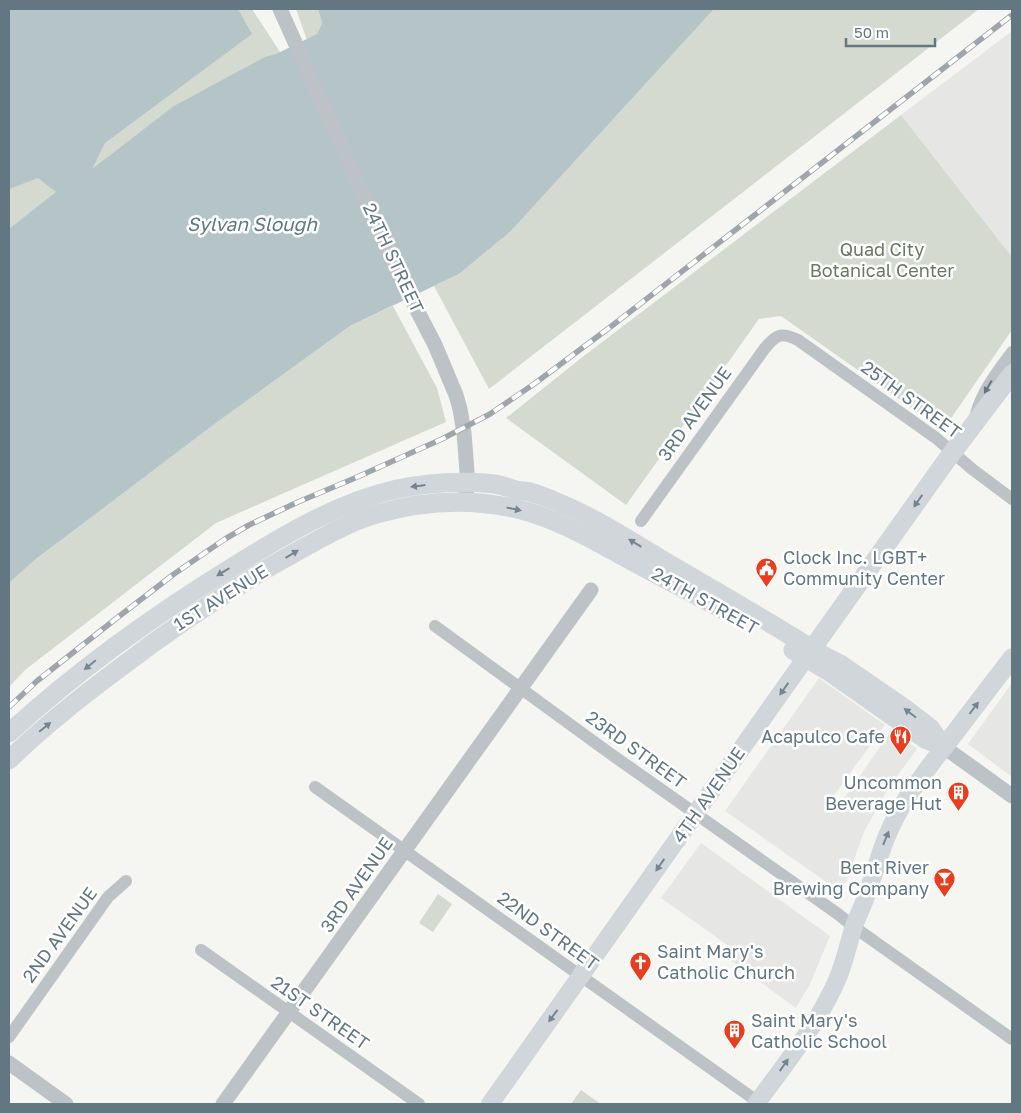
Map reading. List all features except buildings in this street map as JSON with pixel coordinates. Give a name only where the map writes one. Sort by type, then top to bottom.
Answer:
[{"type":"main road","name":"4TH AVENUE","points":[[490,1104],[950,456],[1012,374]]},
{"type":"main road","name":"24TH STREET","points":[[466,482],[495,484],[531,492],[569,506],[736,603],[925,739],[944,747]]},
{"type":"main road","name":"1ST AVENUE","points":[[9,733],[103,654],[144,625],[209,581],[298,529],[356,501],[397,489],[466,482]]},
{"type":"main road","name":"24TH STREET","points":[[466,502],[525,511],[546,518],[585,536],[809,654]]},
{"type":"main road","name":"1ST AVENUE","points":[[9,760],[38,732],[103,680],[173,628],[261,571],[337,530],[374,515],[416,504],[466,502]]},
{"type":"main road","points":[[758,1104],[827,999],[844,960],[880,854],[897,814],[922,776],[1012,660]]},
{"type":"street","name":"24TH STREET","points":[[280,9],[403,283],[435,345],[449,379],[460,409],[465,449],[466,502]]},
{"type":"street","name":"3RD AVENUE","points":[[641,522],[765,348],[778,335],[784,335]]},
{"type":"street","name":"25TH STREET","points":[[784,335],[798,340],[936,438],[950,456],[972,469],[1012,499]]},
{"type":"street","points":[[972,426],[978,404],[991,381],[1012,352]]},
{"type":"street","name":"3RD AVENUE","points":[[223,1104],[290,1013],[591,590]]},
{"type":"street","name":"23RD STREET","points":[[435,626],[1012,1039]]},
{"type":"street","name":"24TH STREET","points":[[944,747],[1012,796]]},
{"type":"street","name":"22ND STREET","points":[[315,787],[494,913],[758,1104]]},
{"type":"street","name":"2ND AVENUE","points":[[9,1037],[108,897],[126,881]]},
{"type":"street","name":"21ST STREET","points":[[201,950],[419,1104]]},
{"type":"street","points":[[9,1064],[66,1104]]},
{"type":"shaded area","points":[[1012,31],[1012,257],[901,115]]},
{"type":"shaded area","points":[[819,678],[885,725],[827,805],[835,811],[892,730],[917,749],[887,790],[864,832],[846,882],[835,888],[725,811]]},
{"type":"shaded area","points":[[1012,683],[1012,777],[968,744]]},
{"type":"shaded area","points":[[701,843],[830,936],[810,984],[796,1008],[730,960],[736,951],[661,898]]},
{"type":"green space","points":[[148,9],[252,9],[280,52],[9,268],[9,131]]},
{"type":"green space","points":[[296,9],[318,9],[322,23],[317,34],[307,40]]},
{"type":"green space","points":[[714,9],[979,9],[489,389],[434,286],[459,274],[510,232]]},
{"type":"green space","name":"Quad City Botanical Center","points":[[901,115],[1012,257],[1012,330],[943,430],[781,316],[759,319],[626,505],[506,418],[585,355]]},
{"type":"green space","points":[[393,306],[437,388],[446,422],[216,523],[25,670],[9,687],[9,583],[36,559],[216,423],[350,326]]},
{"type":"green space","points":[[438,894],[452,904],[433,932],[419,923]]},
{"type":"green space","points":[[581,1090],[601,1104],[571,1104]]},
{"type":"water","name":"Sylvan Slough","points":[[9,9],[238,9],[252,34],[105,143],[92,169],[174,106],[265,57],[276,54],[317,34],[322,23],[318,9],[714,9],[510,232],[459,274],[350,326],[216,423],[36,559],[9,583],[9,229],[56,192],[38,178],[9,189]]},
{"type":"railway","points":[[9,707],[37,681],[113,621],[174,574],[225,539],[249,525],[298,502],[442,439],[490,414],[534,384],[613,325],[1012,15]]},
{"type":"place","name":"Clock Inc. LGBT+ Community Center","points":[[767,587]]},
{"type":"place","name":"Acapulco Cafe","points":[[901,756]]},
{"type":"place","name":"Uncommon Beverage Hut","points":[[958,812]]},
{"type":"place","name":"Bent River Brewing Company","points":[[945,897]]},
{"type":"place","name":"Saint Mary's Catholic Church","points":[[641,981]]},
{"type":"place","name":"Saint Mary's Catholic School","points":[[735,1050]]}]
